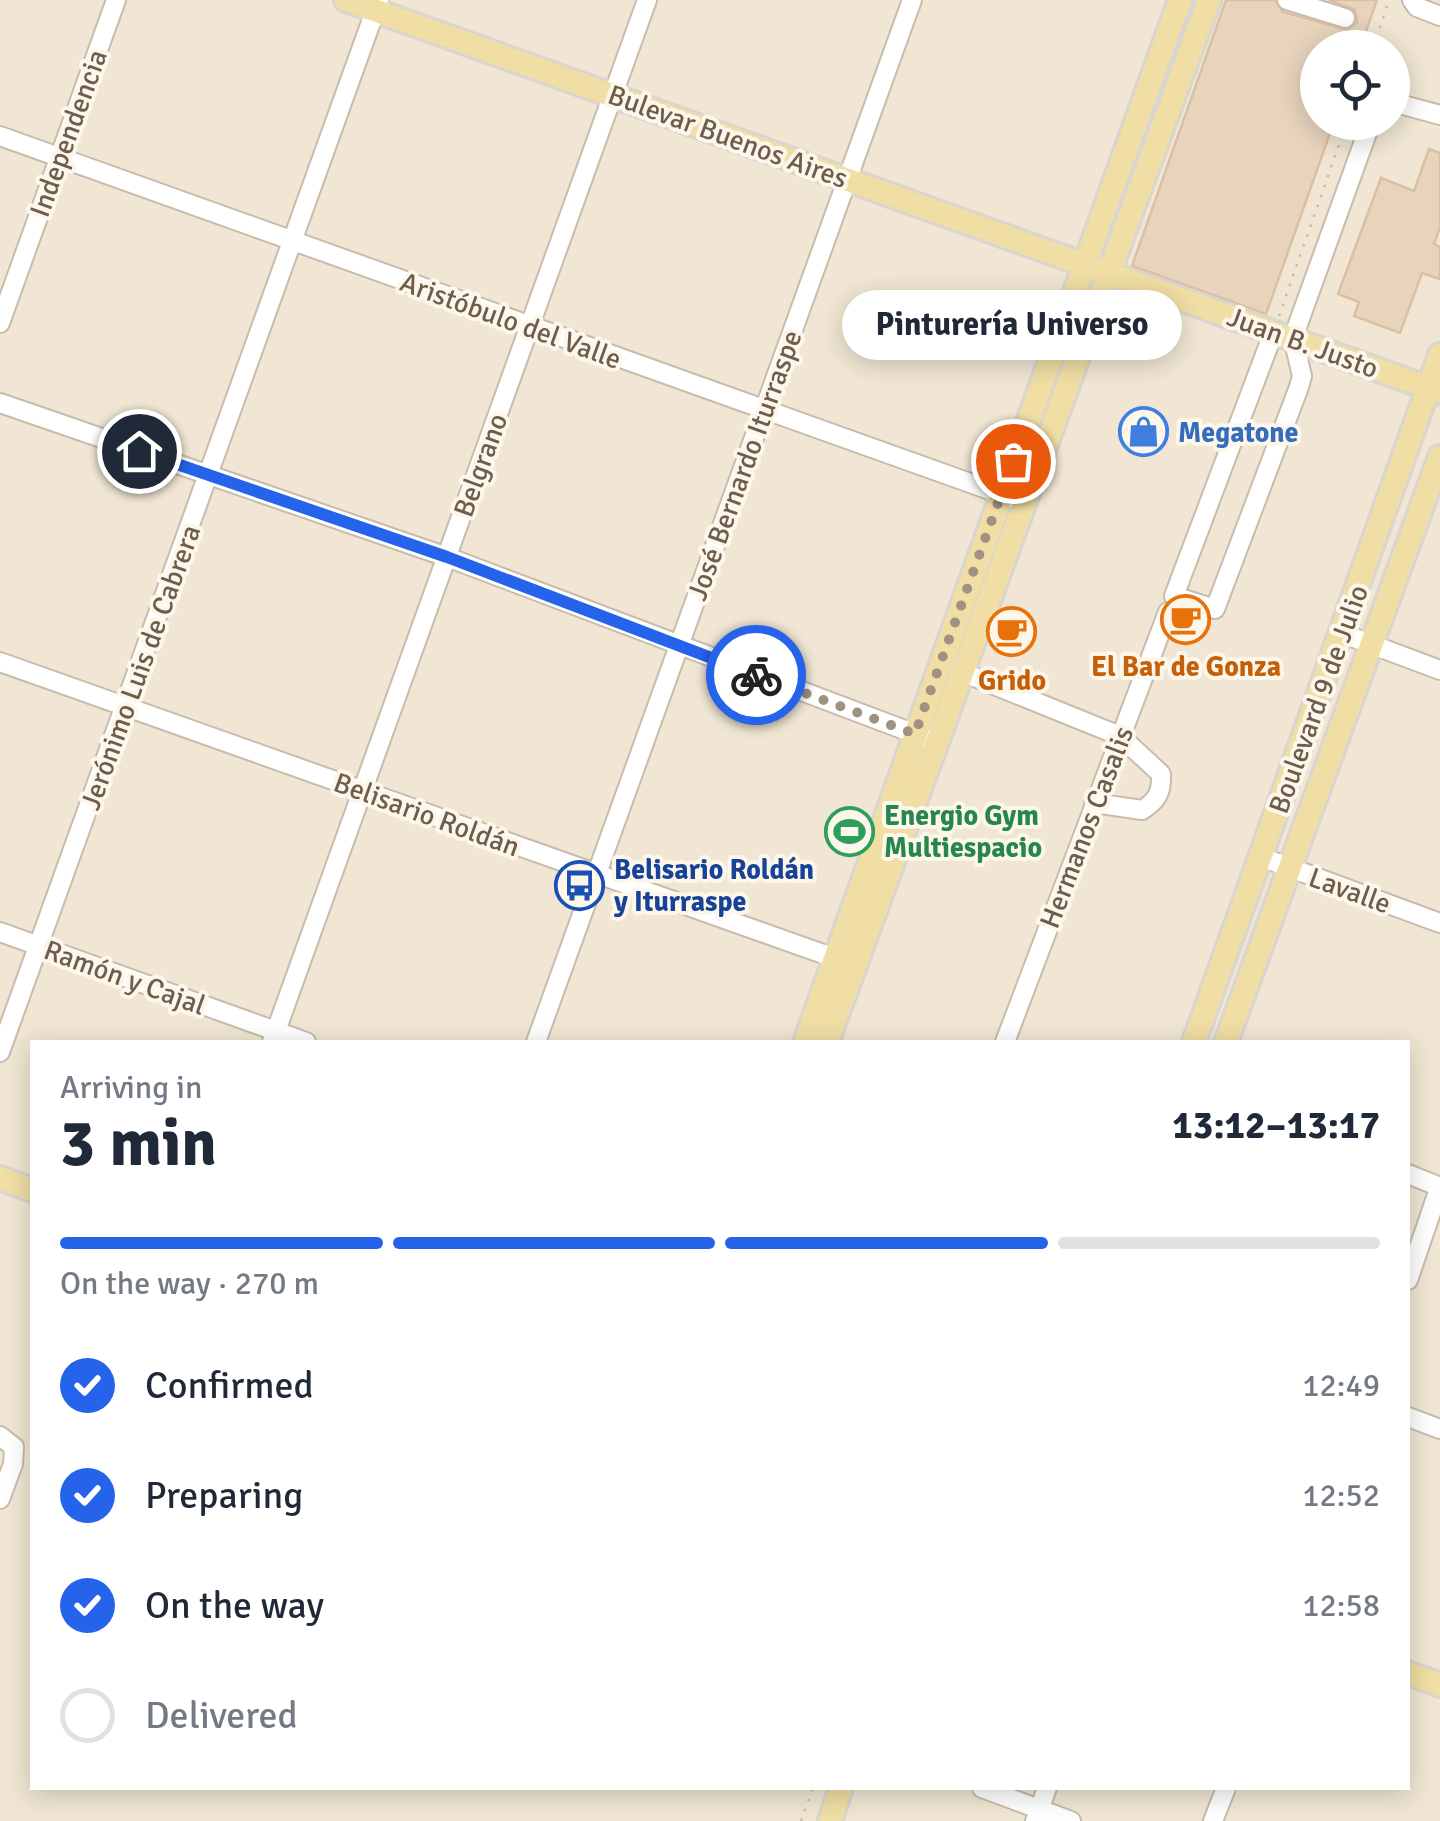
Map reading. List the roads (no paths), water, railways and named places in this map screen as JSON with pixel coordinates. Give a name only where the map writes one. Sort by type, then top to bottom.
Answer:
[{"type":"main road","name":"Bulevar Buenos Aires","points":[[346,0],[378,5],[613,96],[1110,272]]},
{"type":"main road","points":[[925,738],[962,672],[1084,263],[1180,0]]},
{"type":"main road","points":[[806,1040],[845,962],[1012,498],[1110,272],[1209,0]]},
{"type":"main road","name":"Juan B. Justo","points":[[1110,272],[1434,389]]},
{"type":"main road","name":"Boulevard 9 de Julio","points":[[1195,1040],[1434,389],[1440,355]]},
{"type":"main road","name":"Boulevard 9 de Julio","points":[[1227,1040],[1440,457]]},
{"type":"main road","points":[[827,1040],[845,962]]},
{"type":"main road","points":[[0,1178],[30,1189]]},
{"type":"main road","points":[[1410,1674],[1440,1685]]},
{"type":"main road","points":[[830,1821],[840,1790]]},
{"type":"street","name":"Independencia","points":[[0,323],[116,0]]},
{"type":"street","name":"Belgrano","points":[[274,1037],[648,0]]},
{"type":"street","name":"José Bernardo Iturraspe","points":[[537,1040],[912,0]]},
{"type":"street","points":[[1287,0],[1345,18]]},
{"type":"street","points":[[1414,4],[1440,16]]},
{"type":"street","name":"Jerónimo Luis de Cabrera","points":[[0,1052],[378,5]]},
{"type":"street","points":[[1410,107],[1440,115]]},
{"type":"street","points":[[1139,111],[1164,121]]},
{"type":"street","name":"Aristóbulo del Valle","points":[[0,136],[1012,498]]},
{"type":"street","name":"Hermanos Casalis","points":[[1006,1040],[1171,604],[1363,140]]},
{"type":"street","points":[[1171,604],[1215,609],[1302,376],[1284,335]]},
{"type":"street","points":[[0,403],[447,557],[925,738]]},
{"type":"street","points":[[1342,633],[1440,670]]},
{"type":"street","name":"Belisario Roldán","points":[[0,662],[845,962]]},
{"type":"street","points":[[962,672],[1120,736],[1161,774],[1162,788],[1154,803],[1142,810],[1094,803]]},
{"type":"street","name":"Lavalle","points":[[1261,857],[1440,923]]},
{"type":"street","name":"Ramón y Cajal","points":[[0,932],[274,1037]]},
{"type":"street","points":[[1410,1175],[1440,1186],[1410,1274]]},
{"type":"street","points":[[1410,1418],[1440,1429]]},
{"type":"street","points":[[0,1498],[13,1464],[7,1441]]},
{"type":"street","points":[[986,1790],[1037,1815],[1071,1821]]},
{"type":"street","points":[[1037,1815],[1046,1790]]},
{"type":"street","points":[[1213,1821],[1225,1790]]},
{"type":"place","name":"Megatone","points":[[1143,432]]},
{"type":"place","name":"Pinturería Universo","points":[[1013,461]]},
{"type":"place","name":"El Bar de Gonza","points":[[1186,619]]},
{"type":"place","name":"Grido","points":[[1012,632]]},
{"type":"place","name":"Energio Gym Multiespacio","points":[[849,831]]},
{"type":"place","name":"Belisario Roldán y Iturraspe","points":[[579,885]]}]
